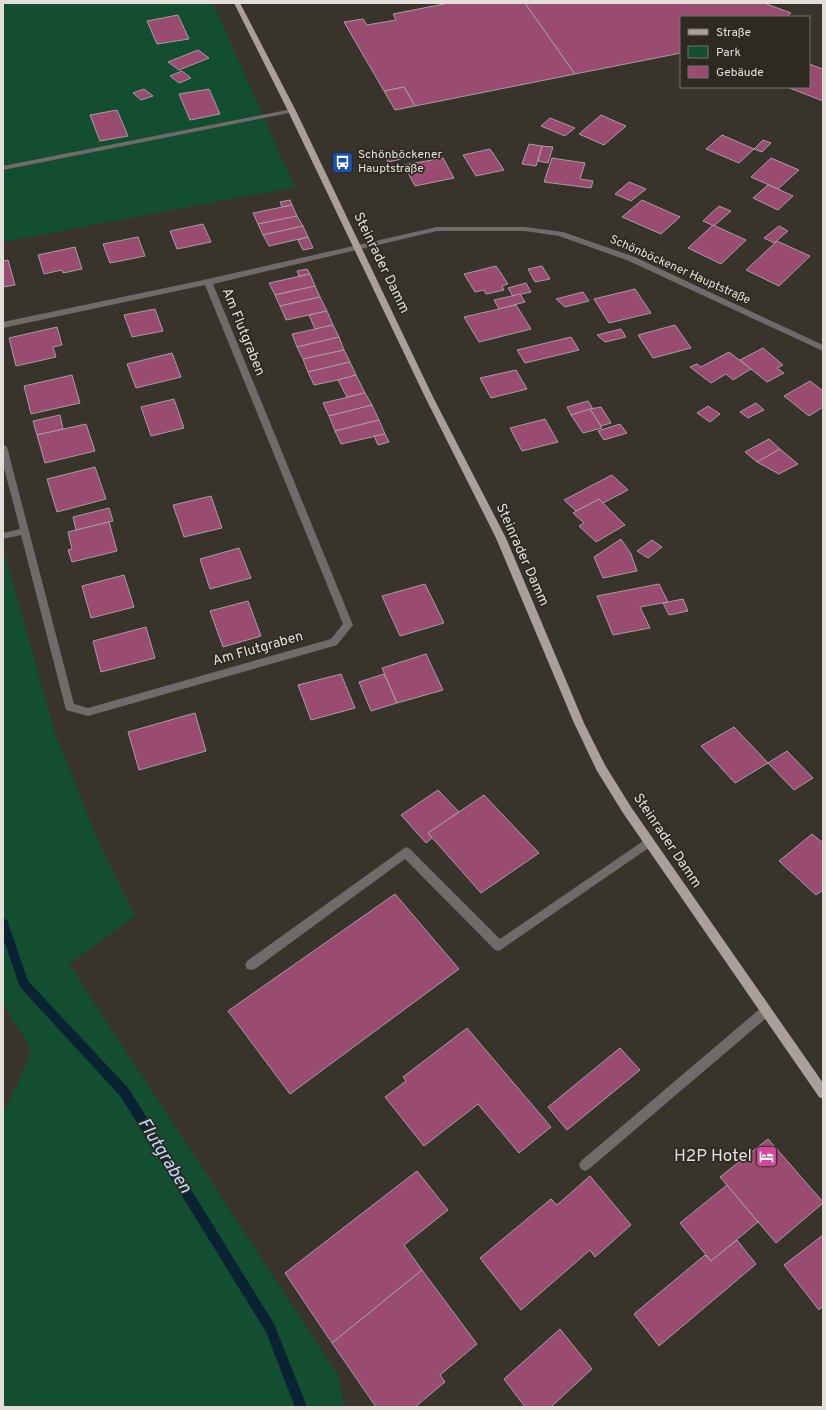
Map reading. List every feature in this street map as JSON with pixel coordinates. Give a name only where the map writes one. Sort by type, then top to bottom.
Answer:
[{"type":"main road","name":"Steinrader Damm","points":[[237,3],[292,112],[430,398],[501,538],[579,723],[601,768],[649,842],[823,1093]]},
{"type":"street","points":[[3,168],[292,112]]},
{"type":"street","name":"Schönböckener Hauptstraße","points":[[357,247],[437,229],[525,229],[560,234],[632,259],[823,348]]},
{"type":"street","name":"Am Flutgraben","points":[[3,325],[208,282],[357,247]]},
{"type":"street","name":"Am Flutgraben","points":[[3,447],[70,707],[88,712],[334,642],[348,625],[208,282]]},
{"type":"street","points":[[3,536],[25,531]]},
{"type":"street","points":[[251,965],[406,852],[500,946],[649,842]]},
{"type":"street","points":[[585,1165],[766,1011]]},
{"type":"green space","points":[[3,3],[213,3],[295,187],[3,242]]},
{"type":"green space","points":[[3,548],[55,733],[99,843],[135,916],[69,964],[339,1377],[344,1407],[3,1407],[3,1114],[24,1069],[31,1049],[3,1004]]},
{"type":"building","points":[[449,3],[525,3],[575,74],[415,106],[404,87],[384,91],[344,22],[363,19],[367,25],[396,20],[393,14]]},
{"type":"building","points":[[525,3],[764,3],[791,13],[787,16],[680,16],[680,53],[575,74]]},
{"type":"building","points":[[178,15],[189,39],[157,44],[147,21]]},
{"type":"building","points":[[198,50],[209,58],[179,70],[168,62]]},
{"type":"building","points":[[810,64],[823,69],[823,101],[790,88],[810,88]]},
{"type":"building","points":[[182,71],[191,78],[179,83],[170,76]]},
{"type":"building","points":[[404,87],[415,106],[395,110],[384,91]]},
{"type":"building","points":[[144,89],[153,96],[141,100],[133,93]]},
{"type":"building","points":[[209,89],[220,114],[190,120],[179,94]]},
{"type":"building","points":[[117,110],[128,136],[100,141],[90,115]]},
{"type":"building","points":[[601,115],[626,126],[604,145],[579,134]]},
{"type":"building","points":[[550,118],[575,128],[565,136],[541,126]]},
{"type":"building","points":[[722,135],[754,149],[739,163],[706,149]]},
{"type":"building","points":[[763,140],[771,143],[762,152],[754,149]]},
{"type":"building","points":[[529,144],[542,146],[536,166],[522,164]]},
{"type":"building","points":[[542,146],[553,147],[548,163],[538,161]]},
{"type":"building","points":[[490,149],[504,170],[476,176],[463,155]]},
{"type":"building","points":[[403,153],[406,158],[388,162],[385,157]]},
{"type":"building","points":[[443,158],[454,178],[415,186],[404,165]]},
{"type":"building","points":[[552,158],[585,163],[580,179],[593,181],[591,188],[544,182]]},
{"type":"building","points":[[771,158],[799,170],[778,189],[751,177]]},
{"type":"building","points":[[629,182],[646,189],[631,201],[615,194]]},
{"type":"building","points":[[768,185],[793,196],[778,210],[753,198]]},
{"type":"building","points":[[290,200],[292,205],[282,207],[280,202]]},
{"type":"building","points":[[642,200],[680,217],[661,234],[622,217]]},
{"type":"building","points":[[292,205],[297,216],[258,224],[253,213]]},
{"type":"building","points":[[719,206],[731,211],[714,226],[703,221]]},
{"type":"building","points":[[297,216],[303,226],[263,235],[258,224]]},
{"type":"building","points":[[203,224],[211,242],[177,249],[170,231]]},
{"type":"building","points":[[713,225],[746,240],[721,264],[688,248]]},
{"type":"building","points":[[303,226],[308,237],[269,246],[263,235]]},
{"type":"building","points":[[779,226],[788,231],[774,243],[764,238]]},
{"type":"building","points":[[138,237],[145,256],[110,263],[103,244]]},
{"type":"building","points":[[308,237],[313,248],[303,250],[298,240]]},
{"type":"building","points":[[777,241],[810,256],[779,286],[746,270]]},
{"type":"building","points":[[75,247],[82,269],[63,273],[62,270],[44,274],[38,255]]},
{"type":"building","points":[[8,260],[15,285],[3,287],[3,261]]},
{"type":"building","points":[[496,266],[508,284],[502,286],[504,290],[486,294],[484,290],[475,292],[464,274]]},
{"type":"building","points":[[542,266],[550,279],[535,282],[528,269]]},
{"type":"building","points":[[307,269],[310,274],[299,276],[297,271]]},
{"type":"building","points":[[310,274],[315,286],[275,295],[269,283]]},
{"type":"building","points":[[526,283],[531,292],[513,296],[508,288]]},
{"type":"building","points":[[315,286],[320,297],[280,306],[275,295]]},
{"type":"building","points":[[635,289],[651,313],[609,323],[594,299]]},
{"type":"building","points":[[583,292],[589,301],[565,307],[556,299]]},
{"type":"building","points":[[520,294],[525,302],[499,309],[494,300]]},
{"type":"building","points":[[320,297],[327,311],[286,320],[280,306]]},
{"type":"building","points":[[516,305],[531,329],[479,342],[464,317]]},
{"type":"building","points":[[155,309],[163,331],[132,337],[124,315]]},
{"type":"building","points":[[327,311],[333,325],[315,329],[309,315]]},
{"type":"building","points":[[333,325],[339,337],[297,347],[292,334]]},
{"type":"building","points":[[675,325],[691,348],[653,358],[638,335]]},
{"type":"building","points":[[57,327],[62,345],[53,347],[56,357],[16,366],[9,338]]},
{"type":"building","points":[[621,329],[626,337],[605,342],[597,335]]},
{"type":"building","points":[[339,337],[344,350],[303,359],[297,347]]},
{"type":"building","points":[[571,337],[579,350],[525,363],[517,350]]},
{"type":"building","points":[[763,348],[783,365],[777,368],[784,373],[767,382],[740,360]]},
{"type":"building","points":[[344,350],[350,362],[308,372],[303,359]]},
{"type":"building","points":[[729,352],[751,369],[733,380],[726,374],[711,383],[690,367],[697,364],[701,367]]},
{"type":"building","points":[[172,353],[181,377],[136,388],[127,364]]},
{"type":"building","points":[[350,362],[356,375],[338,380],[314,385],[308,372]]},
{"type":"building","points":[[516,370],[527,389],[491,398],[480,378]]},
{"type":"building","points":[[72,375],[80,403],[31,414],[24,386]]},
{"type":"building","points":[[356,375],[365,393],[347,397],[338,380]]},
{"type":"building","points":[[810,381],[823,391],[823,407],[809,416],[784,396]]},
{"type":"building","points":[[365,393],[372,405],[329,416],[323,403]]},
{"type":"building","points":[[174,399],[184,428],[151,436],[141,407]]},
{"type":"building","points":[[588,401],[593,409],[571,415],[567,407]]},
{"type":"building","points":[[756,403],[764,410],[748,418],[740,412]]},
{"type":"building","points":[[372,405],[379,420],[335,431],[329,416]]},
{"type":"building","points":[[708,406],[720,414],[710,422],[697,413]]},
{"type":"building","points":[[601,407],[611,423],[601,426],[590,409]]},
{"type":"building","points":[[590,409],[602,428],[583,433],[571,415]]},
{"type":"building","points":[[60,415],[63,429],[37,435],[33,421]]},
{"type":"building","points":[[545,419],[558,442],[522,451],[510,428]]},
{"type":"building","points":[[379,420],[385,434],[341,444],[335,431]]},
{"type":"building","points":[[86,424],[95,451],[45,463],[37,435]]},
{"type":"building","points":[[620,424],[627,433],[604,440],[598,431]]},
{"type":"building","points":[[385,434],[389,442],[378,445],[374,436]]},
{"type":"building","points":[[769,439],[780,449],[757,462],[745,452]]},
{"type":"building","points":[[780,449],[798,464],[779,474],[757,462]]},
{"type":"building","points":[[95,467],[106,499],[57,512],[47,479]]},
{"type":"building","points":[[612,475],[628,490],[603,503],[599,499],[576,511],[564,500]]},
{"type":"building","points":[[211,496],[222,528],[184,537],[173,505]]},
{"type":"building","points":[[599,499],[625,525],[596,542],[579,526],[584,523],[573,513]]},
{"type":"building","points":[[109,508],[113,521],[76,530],[73,517]]},
{"type":"building","points":[[109,522],[117,551],[72,562],[68,550],[72,549],[68,532]]},
{"type":"building","points":[[621,539],[631,554],[637,571],[603,578],[594,557]]},
{"type":"building","points":[[652,540],[662,547],[648,558],[637,551]]},
{"type":"building","points":[[239,548],[251,578],[210,589],[200,559]]},
{"type":"building","points":[[124,575],[134,607],[91,618],[82,586]]},
{"type":"building","points":[[425,584],[444,623],[400,636],[382,596]]},
{"type":"building","points":[[659,584],[668,602],[640,607],[650,628],[613,635],[597,596]]},
{"type":"building","points":[[683,599],[688,611],[669,615],[663,603]]},
{"type":"building","points":[[248,601],[261,636],[223,647],[210,611]]},
{"type":"building","points":[[146,627],[155,658],[101,672],[93,641]]},
{"type":"building","points":[[426,654],[443,690],[397,703],[382,668]]},
{"type":"building","points":[[341,674],[355,708],[311,720],[298,685]]},
{"type":"building","points":[[384,674],[397,703],[371,711],[359,682]]},
{"type":"building","points":[[195,713],[206,751],[139,770],[128,732]]},
{"type":"building","points":[[734,727],[768,763],[735,783],[701,746]]},
{"type":"building","points":[[787,751],[813,778],[794,790],[768,763]]},
{"type":"building","points":[[438,790],[459,812],[428,833],[432,838],[426,843],[401,815]]},
{"type":"building","points":[[484,795],[539,853],[481,893],[428,833]]},
{"type":"building","points":[[812,834],[823,843],[823,890],[816,895],[779,861]]},
{"type":"building","points":[[395,894],[459,969],[290,1094],[228,1011]]},
{"type":"building","points":[[467,1028],[551,1127],[519,1153],[478,1104],[424,1146],[385,1097],[406,1081],[403,1077]]},
{"type":"building","points":[[620,1048],[640,1070],[567,1130],[548,1107]]},
{"type":"building","points":[[768,1139],[823,1202],[776,1243],[720,1177]]},
{"type":"building","points":[[417,1171],[448,1210],[404,1245],[422,1270],[332,1343],[285,1273]]},
{"type":"building","points":[[590,1176],[631,1225],[595,1257],[590,1250],[521,1310],[480,1258],[551,1199],[557,1205]]},
{"type":"building","points":[[727,1185],[758,1222],[711,1261],[680,1223]]},
{"type":"building","points":[[823,1235],[823,1306],[819,1310],[784,1265]]},
{"type":"building","points":[[737,1240],[756,1264],[659,1346],[634,1314],[705,1255],[711,1261]]},
{"type":"building","points":[[422,1270],[477,1344],[440,1375],[445,1382],[415,1407],[376,1407],[332,1343]]},
{"type":"building","points":[[560,1329],[592,1369],[551,1407],[525,1407],[504,1379]]},
{"type":"waterway","name":"Flutgraben","points":[[3,923],[24,984],[125,1093],[270,1328],[301,1407]]},
{"type":"place","name":"Schönböckener Hauptstraße","points":[[343,162]]},
{"type":"place","name":"H2P Hotel","points":[[767,1157]]}]
